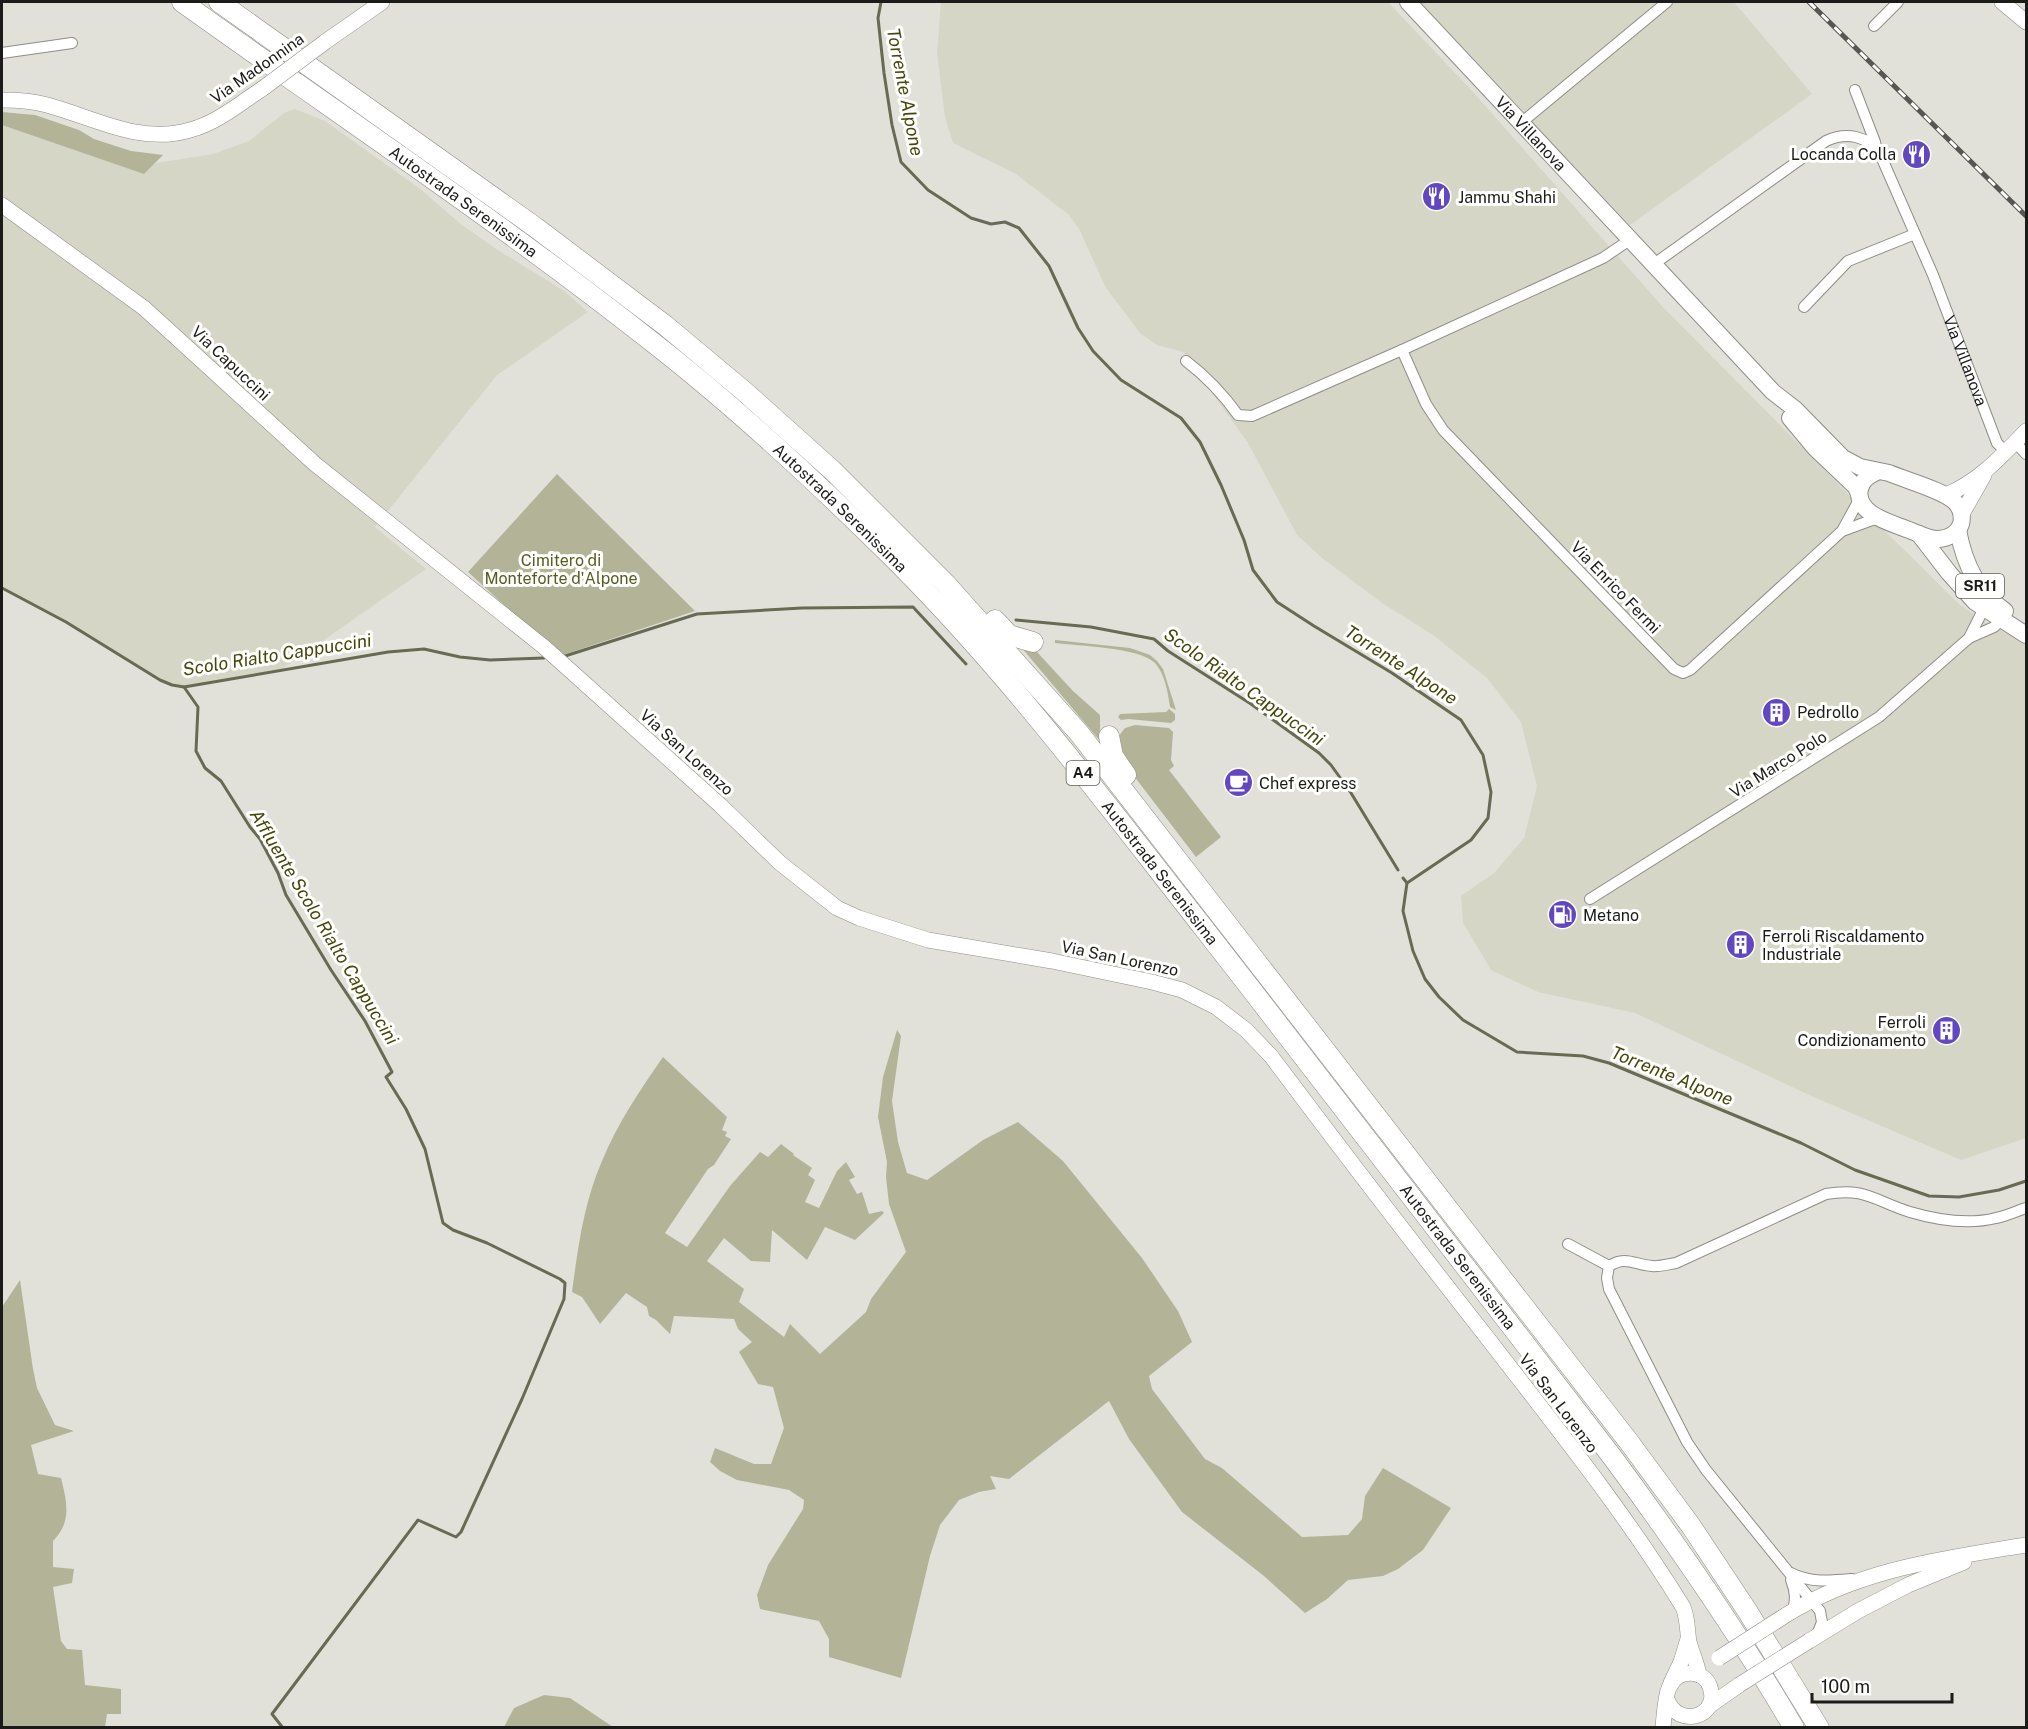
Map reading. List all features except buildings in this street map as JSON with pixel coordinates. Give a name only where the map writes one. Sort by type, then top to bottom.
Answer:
[{"type":"highway","name":"Autostrada Serenissima","points":[[182,2],[496,225],[655,344],[744,418],[817,485],[938,604],[1088,779],[1606,1449],[1676,1544],[1723,1613],[1794,1728]]},
{"type":"highway","name":"Autostrada Serenissima","points":[[219,2],[536,227],[666,326],[745,392],[832,470],[946,584],[1079,733],[1671,1498],[1748,1612],[1819,1728]]},
{"type":"highway","points":[[946,584],[974,603],[1009,635],[1033,642]]},
{"type":"highway","points":[[1109,736],[1110,747],[1116,762],[1150,810],[1169,850]]},
{"type":"main road","name":"Via Villanova","points":[[1408,2],[1773,392],[1795,409],[1842,458],[1860,467],[1879,471],[1946,495]]},
{"type":"main road","name":"Via Villanova","points":[[1773,392],[1786,413],[1815,448],[1849,479],[1866,510],[1882,519]]},
{"type":"main road","points":[[1860,496],[1864,481],[1869,475],[1879,471]]},
{"type":"main road","points":[[1882,519],[1930,538],[1939,539],[1953,535],[1960,522],[1955,501],[1946,495]]},
{"type":"main road","name":"SR11","points":[[1960,522],[1965,561],[1971,573],[1985,594],[1997,605],[2026,623]]},
{"type":"main road","name":"SR11","points":[[1919,534],[1968,594],[1984,608],[2026,635]]},
{"type":"street","name":"Via Madonnina","points":[[5,100],[45,104],[134,133],[167,135],[191,130],[220,117],[262,89],[382,2]]},
{"type":"street","points":[[1521,123],[1666,2]]},
{"type":"street","points":[[1875,26],[1898,2]]},
{"type":"street","points":[[2002,2],[2026,22]]},
{"type":"street","points":[[2,53],[72,43]]},
{"type":"street","name":"Via Villanova","points":[[1855,90],[1876,147],[1933,275],[1997,443],[2026,454]]},
{"type":"street","points":[[1654,264],[1826,141],[1837,136],[1850,135],[1868,141],[1876,147]]},
{"type":"street","name":"Via Capuccini","points":[[2,205],[144,308],[315,464],[429,555]]},
{"type":"street","points":[[1804,307],[1848,261],[1915,234]]},
{"type":"street","points":[[1186,361],[1222,393],[1238,415],[1252,416],[1603,258],[1631,239]]},
{"type":"street","name":"Via Enrico Fermi","points":[[1402,350],[1426,404],[1443,429],[1678,672],[1683,673],[1690,670],[1842,531],[1860,496]]},
{"type":"street","points":[[1946,495],[1986,472],[2026,431]]},
{"type":"street","points":[[1960,522],[1986,472]]},
{"type":"street","name":"Via Enrico Fermi","points":[[1842,531],[1872,520],[1882,519]]},
{"type":"street","name":"Via San Lorenzo","points":[[429,555],[544,647],[780,862],[837,908],[859,918],[928,940],[1052,961],[1182,990],[1216,1007],[1246,1030],[1271,1056],[1548,1416],[1683,1607],[1688,1620],[1688,1639],[1669,1691],[1664,1728]]},
{"type":"street","name":"Via Marco Polo","points":[[1969,638],[1984,608]]},
{"type":"street","name":"Via Marco Polo","points":[[1590,899],[1866,726],[1893,706],[1969,638],[1994,627],[2001,620]]},
{"type":"street","points":[[1813,1638],[1822,1622],[1820,1611],[1706,1470],[1687,1442],[1609,1289],[1607,1278],[1609,1266],[1617,1260],[1652,1266],[1676,1263],[1826,1194],[1843,1191],[1860,1192],[1907,1211],[1957,1221],[1995,1218],[2026,1208]]},
{"type":"street","points":[[1568,1244],[1609,1266]]},
{"type":"street","points":[[1992,1551],[1908,1586],[1858,1611],[1739,1684],[1700,1717],[1684,1718],[1673,1711],[1669,1691],[1674,1679],[1706,1666],[1811,1600],[1867,1577],[1902,1567],[1992,1551],[2026,1545]]},
{"type":"street","points":[[1788,1572],[1803,1580],[1867,1577]]},
{"type":"street","points":[[1788,1572],[1795,1592],[1795,1605],[1789,1613]]},
{"type":"street","name":"Via San Lorenzo","points":[[1688,1639],[1706,1666],[1704,1678],[1711,1688],[1712,1701],[1700,1717]]},
{"type":"shaded area","points":[[941,2],[1388,2],[1473,92],[1662,306],[1882,528],[1959,604],[1995,628],[2001,624],[2026,639],[2026,1138],[1961,1160],[1809,1095],[1635,1013],[1538,992],[1491,970],[1463,923],[1461,896],[1494,873],[1524,838],[1537,786],[1521,722],[1487,678],[1433,635],[1382,603],[1322,558],[1297,535],[1248,443],[1183,352],[1157,345],[1141,334],[1106,288],[1079,229],[1069,215],[1016,174],[953,143],[945,117],[937,53]]},
{"type":"shaded area","points":[[1418,2],[1734,2],[1812,94],[1630,225]]},
{"type":"shaded area","points":[[295,109],[325,121],[419,188],[462,225],[499,251],[563,290],[588,312],[497,375],[375,527],[426,569],[279,671],[209,684],[184,687],[172,685],[66,622],[2,588],[2,125],[144,173],[156,163],[213,154],[249,141],[284,113]]},
{"type":"green space","points":[[2,112],[35,115],[131,151],[163,155],[144,174],[2,125]]},
{"type":"green space","name":"Cimitero di Monteforte d'Alpone","points":[[557,474],[695,611],[560,656],[468,572]]},
{"type":"green space","points":[[1055,640],[1130,648],[1150,655],[1163,669],[1176,710],[1170,707],[1164,678],[1155,663],[1147,658],[1122,650],[1055,643]]},
{"type":"green space","points":[[1021,647],[1034,649],[1073,691],[1100,715],[1100,741]]},
{"type":"green space","points":[[1169,709],[1175,714],[1175,720],[1171,723],[1121,720],[1118,717],[1120,714],[1166,712]]},
{"type":"green space","points":[[1135,725],[1169,728],[1173,732],[1171,760],[1174,766],[1169,770],[1221,837],[1196,857],[1124,763],[1118,737],[1125,728]]},
{"type":"green space","points":[[897,1030],[901,1036],[892,1101],[898,1142],[907,1173],[927,1180],[983,1140],[1018,1122],[1063,1161],[1142,1258],[1178,1311],[1192,1342],[1149,1376],[1152,1389],[1205,1459],[1222,1468],[1302,1537],[1348,1535],[1362,1519],[1365,1496],[1383,1468],[1451,1508],[1423,1550],[1398,1569],[1383,1576],[1348,1580],[1327,1599],[1305,1613],[1264,1576],[1182,1512],[1129,1439],[1109,1401],[1009,1479],[990,1476],[996,1489],[979,1492],[959,1500],[940,1525],[930,1556],[901,1678],[829,1657],[829,1639],[819,1621],[760,1609],[757,1595],[768,1565],[803,1509],[804,1500],[789,1490],[737,1480],[720,1471],[710,1462],[715,1448],[754,1464],[771,1464],[784,1428],[773,1387],[758,1384],[739,1352],[752,1342],[738,1329],[734,1319],[674,1316],[670,1334],[649,1316],[647,1307],[626,1293],[600,1324],[582,1297],[572,1292],[586,1209],[608,1147],[663,1057],[727,1117],[722,1130],[727,1132],[725,1136],[731,1139],[665,1233],[687,1247],[730,1186],[760,1152],[768,1157],[781,1144],[812,1168],[808,1175],[815,1180],[805,1202],[819,1208],[837,1171],[846,1162],[855,1177],[849,1180],[857,1194],[862,1192],[869,1214],[882,1211],[884,1213],[855,1240],[825,1227],[807,1260],[772,1230],[770,1262],[751,1261],[724,1238],[707,1261],[744,1289],[739,1302],[784,1337],[790,1324],[820,1354],[866,1312],[871,1299],[906,1252],[889,1204],[887,1162],[878,1117],[883,1077]]},
{"type":"green space","points":[[20,1280],[37,1388],[55,1425],[74,1431],[31,1445],[38,1474],[61,1478],[65,1495],[66,1511],[63,1527],[53,1541],[53,1567],[74,1569],[72,1583],[53,1587],[61,1641],[67,1649],[82,1650],[85,1685],[121,1689],[121,1714],[107,1714],[105,1727],[2,1727],[2,1307]]},
{"type":"green space","points":[[544,1695],[570,1698],[613,1727],[504,1727],[514,1708]]},
{"type":"waterway","name":"Torrente Alpone","points":[[881,2],[878,18],[884,73],[892,125],[901,162],[928,190],[971,218],[991,224],[1005,222],[1019,228],[1049,266],[1078,328],[1093,351],[1121,380],[1181,418],[1200,442],[1244,540],[1253,570],[1277,602],[1392,673],[1461,720],[1483,755],[1491,792],[1488,818],[1471,840],[1407,883],[1403,911],[1413,951],[1425,979],[1439,997],[1463,1020],[1517,1052],[1583,1056],[1609,1063],[1801,1143],[1855,1170],[1929,1196],[1959,1197],[1999,1190],[2026,1181]]},
{"type":"waterway","name":"Scolo Rialto Cappuccini","points":[[2,588],[66,622],[160,680],[184,687],[388,652],[424,649],[460,657],[490,660],[544,658]]},
{"type":"waterway","name":"Scolo Rialto Cappuccini","points":[[562,657],[697,614],[802,608],[913,607],[966,664]]},
{"type":"waterway","name":"Scolo Rialto Cappuccini","points":[[1016,620],[1091,627],[1154,639],[1168,651],[1251,704],[1319,753],[1331,765],[1351,793],[1398,870]]},
{"type":"waterway","name":"Affluente Scolo Rialto Cappuccini","points":[[184,687],[198,707],[196,751],[205,768],[221,781],[260,839],[278,873],[286,895],[365,1021],[392,1072],[386,1077],[406,1109],[425,1149],[443,1223],[453,1230],[487,1243],[565,1283],[564,1299],[522,1399],[461,1532],[456,1537],[418,1520],[272,1714],[283,1728]]},
{"type":"waterway","name":"Torrente Alpone","points":[[1403,878],[1407,883]]},
{"type":"railway","points":[[1809,2],[2026,216]]},
{"type":"place","name":"Locanda Colla","points":[[1917,154]]},
{"type":"place","name":"Jammu Shahi","points":[[1437,197]]},
{"type":"place","name":"Pedrollo","points":[[1776,712]]},
{"type":"place","name":"Chef express","points":[[1238,783]]},
{"type":"place","name":"Metano","points":[[1562,915]]},
{"type":"place","name":"Ferroli Riscaldamento Industriale","points":[[1741,945]]},
{"type":"place","name":"Ferroli Condizionamento","points":[[1947,1031]]}]
